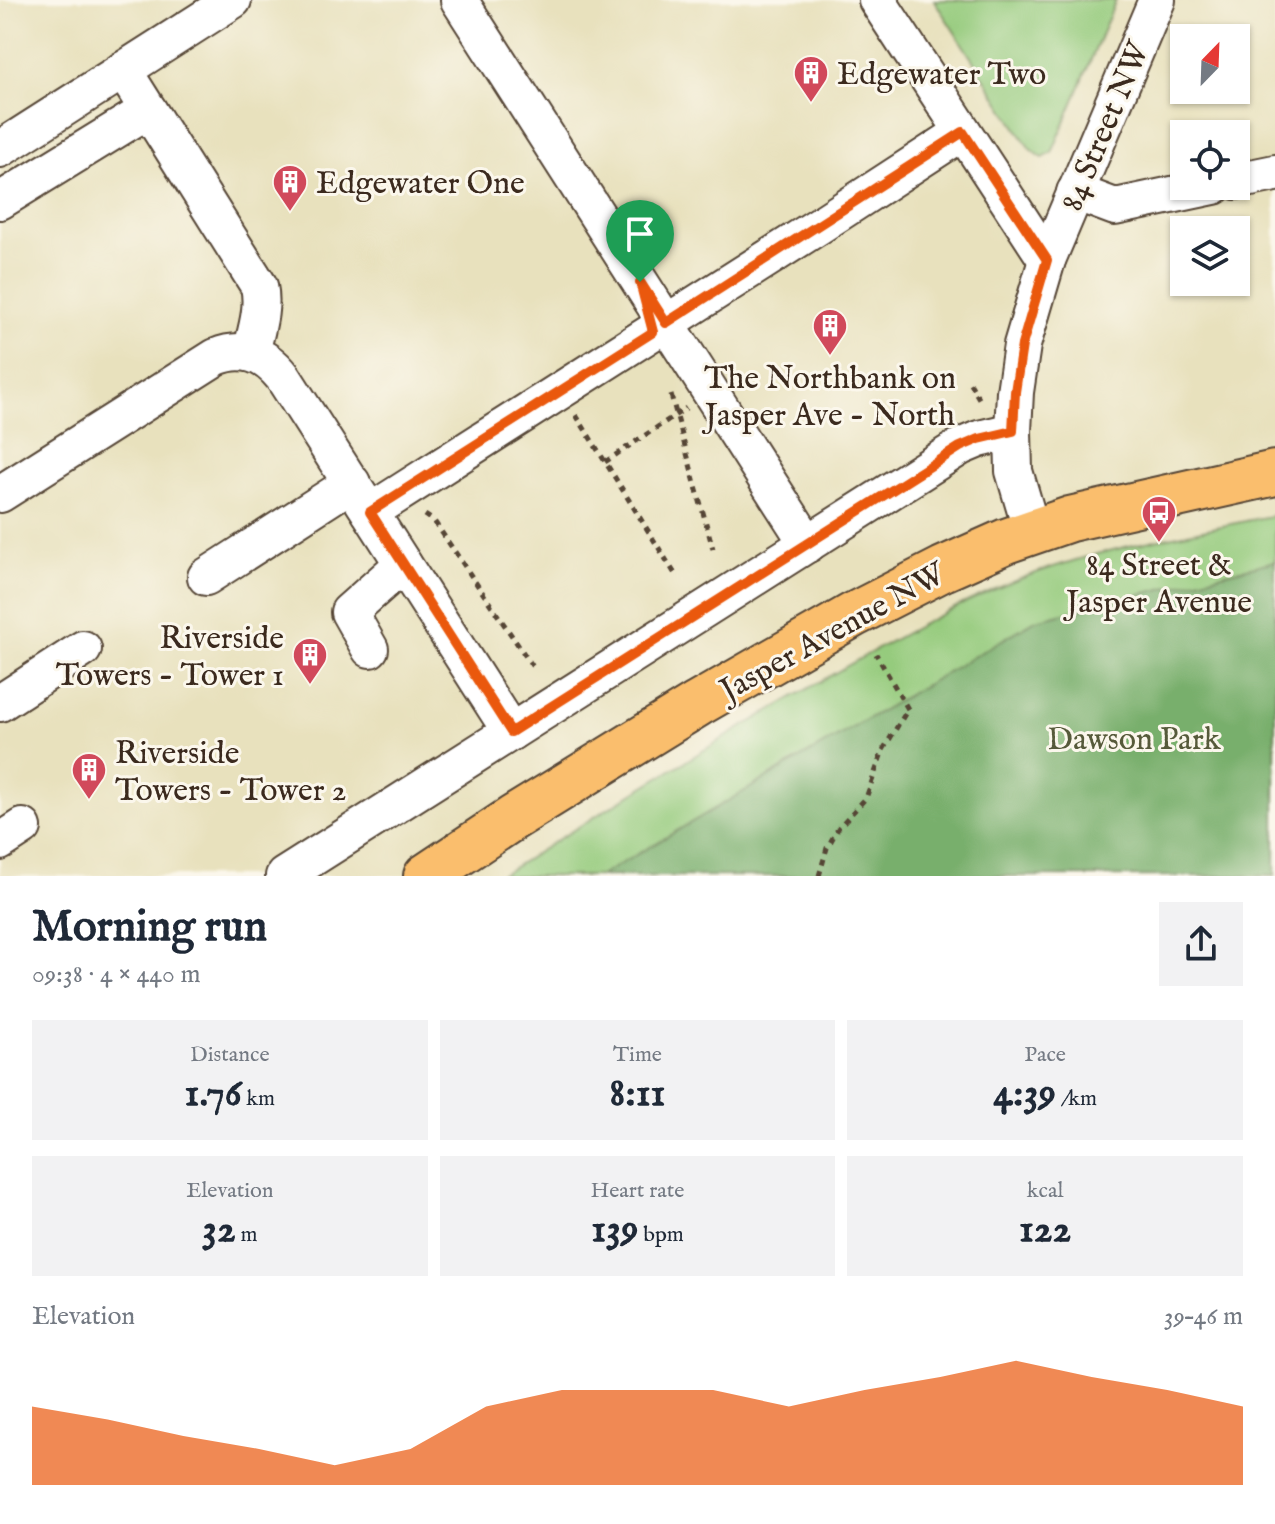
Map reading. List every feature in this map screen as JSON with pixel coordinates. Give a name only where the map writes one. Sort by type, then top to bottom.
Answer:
[{"type":"main road","name":"Jasper Avenue NW","points":[[426,876],[513,818],[685,712],[853,615],[943,569],[1006,541],[1070,519],[1275,473]]},
{"type":"street","points":[[0,149],[233,0]]},
{"type":"street","points":[[459,0],[808,544]]},
{"type":"street","points":[[877,0],[1047,260]]},
{"type":"street","name":"84 Street NW","points":[[1032,532],[1014,471],[1015,392],[1022,345],[1047,260],[1157,0]]},
{"type":"street","points":[[123,70],[259,286],[260,310],[251,353]]},
{"type":"street","points":[[0,201],[148,110]]},
{"type":"street","points":[[206,577],[561,390],[963,132]]},
{"type":"street","points":[[1250,178],[1275,173]]},
{"type":"street","points":[[1075,192],[1115,207],[1170,195]]},
{"type":"street","points":[[0,494],[216,357],[232,351],[251,353],[275,366],[283,377],[511,732]]},
{"type":"street","points":[[284,876],[960,447],[1013,431]]},
{"type":"street","points":[[370,649],[349,612],[403,564]]},
{"type":"street","points":[[0,703],[83,649]]},
{"type":"path","points":[[970,383],[981,402]]},
{"type":"path","points":[[669,387],[713,549]]},
{"type":"path","points":[[561,390],[675,574]]},
{"type":"path","points":[[605,462],[711,393]]},
{"type":"path","points":[[422,512],[434,521],[533,667]]},
{"type":"path","points":[[819,876],[827,848],[839,827],[866,798],[883,750],[908,709],[876,654]]},
{"type":"green space","points":[[934,0],[1116,0],[1052,153],[1043,158],[1030,149]]},
{"type":"green space","points":[[1275,515],[1275,627],[692,876],[499,876],[776,707],[977,597],[1092,555]]},
{"type":"green space","name":"Dawson Park","points":[[1275,561],[1275,876],[600,876],[1036,620]]},
{"type":"place","name":"Edgewater Two","points":[[811,104]]},
{"type":"place","name":"Edgewater One","points":[[290,213]]},
{"type":"place","name":"The Northbank on Jasper Ave - North","points":[[830,357]]},
{"type":"place","name":"84 Street & Jasper Avenue","points":[[1159,544]]},
{"type":"place","name":"Riverside Towers - Tower 1","points":[[310,686]]},
{"type":"place","name":"Riverside Towers - Tower 2","points":[[89,801]]},
{"type":"route","points":[[963,132],[1047,260],[1022,345],[1013,431],[960,447],[511,732],[370,512],[653,332],[640,282],[666,323],[963,132]]}]
